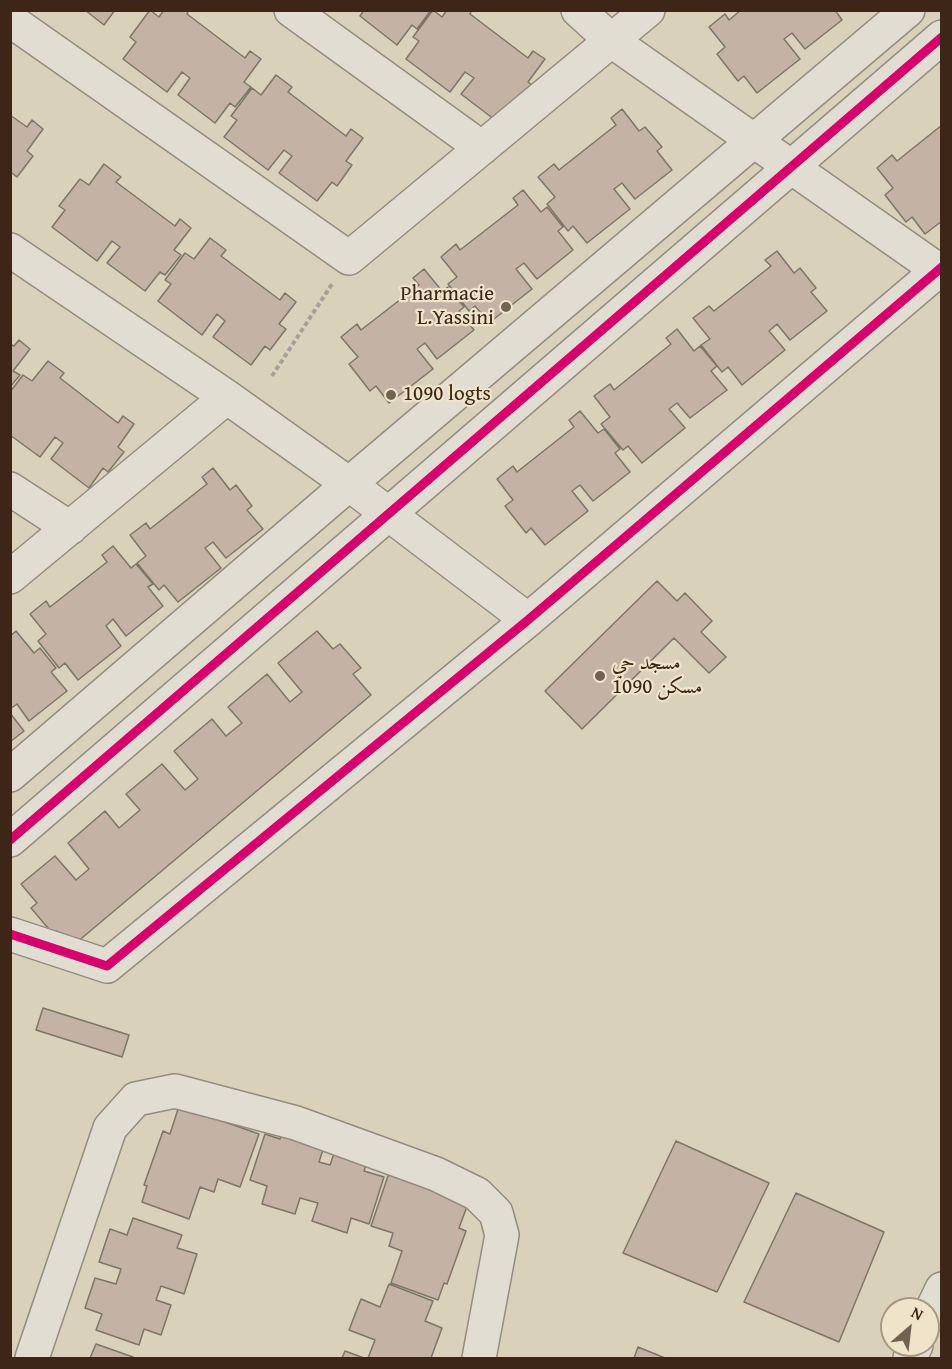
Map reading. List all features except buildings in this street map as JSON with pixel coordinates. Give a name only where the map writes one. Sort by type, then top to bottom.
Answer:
[{"type":"street","points":[[291,10],[482,148]]},
{"type":"street","points":[[10,934],[107,966],[528,620],[940,269],[612,41],[578,10]]},
{"type":"street","points":[[10,20],[349,258],[648,10]]},
{"type":"street","points":[[10,775],[908,10]]},
{"type":"street","points":[[10,840],[942,37]]},
{"type":"street","points":[[10,250],[227,397],[349,484],[528,620]]},
{"type":"street","points":[[10,577],[227,397]]},
{"type":"street","points":[[10,489],[70,528]]},
{"type":"street","points":[[32,1359],[110,1128],[136,1099],[175,1091],[296,1123],[436,1174],[477,1194],[496,1213],[502,1235],[479,1359]]},
{"type":"path","points":[[272,376],[349,258]]},
{"type":"cycle path","points":[[10,840],[942,37]]},
{"type":"cycle path","points":[[10,934],[107,966],[528,620],[942,267]]},
{"type":"place","name":"Pharmacie L.Yassini","points":[[506,307]]},
{"type":"place","name":"1090 logts","points":[[391,395]]},
{"type":"place","name":"مسجد حي 1090 مسكن","points":[[600,676]]}]
